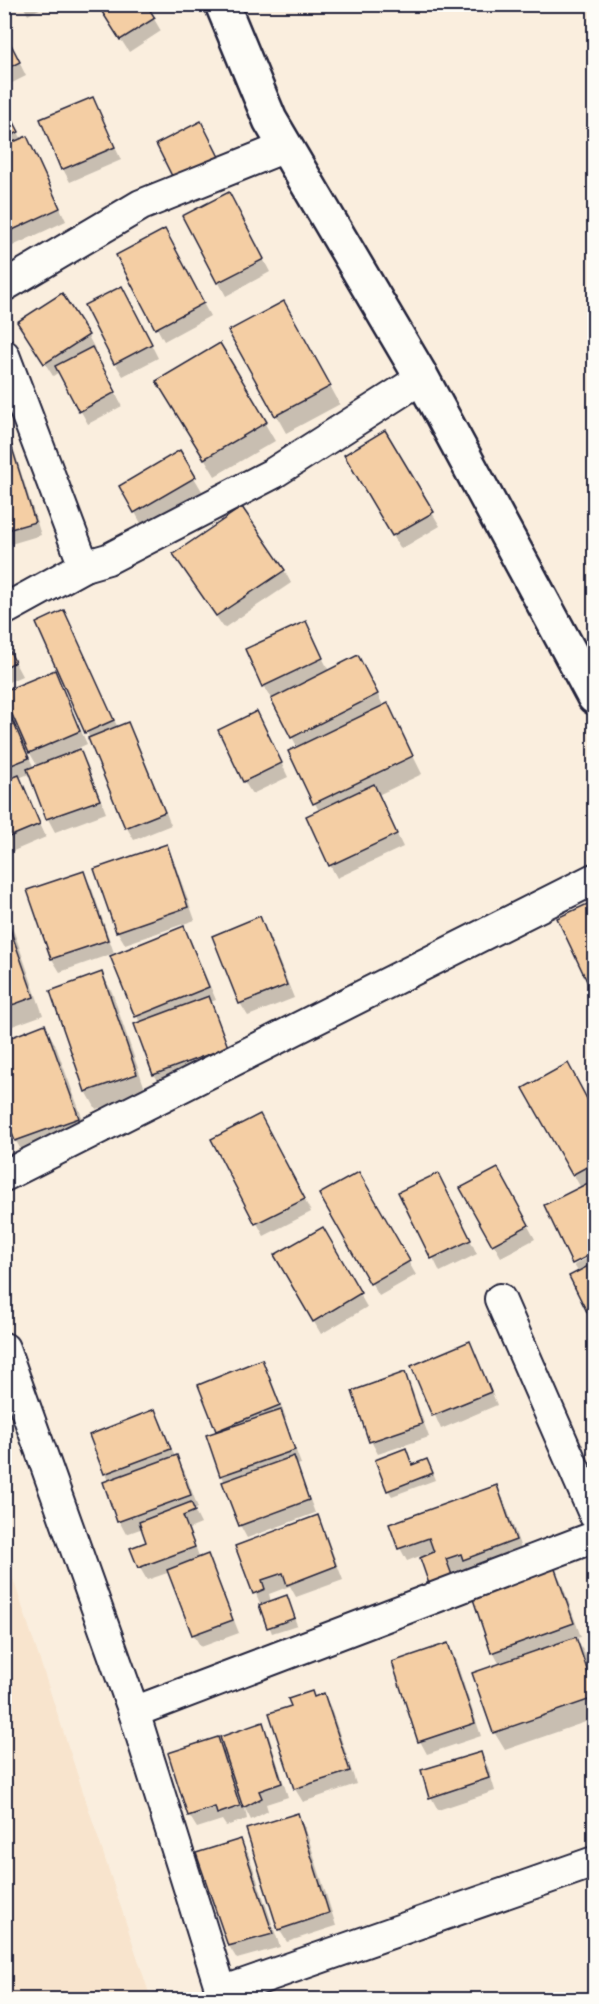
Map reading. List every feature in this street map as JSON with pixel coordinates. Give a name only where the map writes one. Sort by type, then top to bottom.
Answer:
[{"type":"street","points":[[222,4],[270,120],[422,378],[594,697]]},
{"type":"street","points":[[4,286],[141,205],[285,147]]},
{"type":"street","points":[[4,355],[84,566]]},
{"type":"street","points":[[4,610],[84,566],[108,559],[272,474],[422,378]]},
{"type":"street","points":[[4,1176],[594,879]]},
{"type":"street","points":[[500,1299],[594,1515]]},
{"type":"street","points":[[4,1348],[134,1712],[223,1996],[594,1862]]},
{"type":"street","points":[[134,1712],[594,1536]]},
{"type":"shaded area","points":[[5,1554],[151,1999],[5,1999]]},
{"type":"building","points":[[97,4],[146,4],[155,18],[120,40]]},
{"type":"building","points":[[4,31],[20,62],[4,70]]},
{"type":"building","points":[[93,97],[115,147],[61,170],[40,119]]},
{"type":"building","points":[[4,103],[19,132],[4,139]]},
{"type":"building","points":[[201,121],[219,157],[174,180],[156,144]]},
{"type":"building","points":[[27,136],[60,208],[4,234],[4,146]]},
{"type":"building","points":[[229,192],[264,259],[217,283],[182,216]]},
{"type":"building","points":[[165,229],[204,303],[155,329],[116,255]]},
{"type":"building","points":[[122,286],[152,344],[114,364],[84,305]]},
{"type":"building","points":[[62,293],[89,335],[44,364],[17,322]]},
{"type":"building","points":[[284,301],[331,386],[275,416],[228,331]]},
{"type":"building","points":[[220,343],[267,422],[204,459],[156,381]]},
{"type":"building","points":[[92,347],[116,392],[79,412],[55,366]]},
{"type":"building","points":[[4,422],[35,522],[4,531]]},
{"type":"building","points":[[385,430],[434,512],[392,536],[344,455]]},
{"type":"building","points":[[180,450],[196,477],[134,513],[119,486]]},
{"type":"building","points":[[242,507],[285,570],[216,616],[173,554]]},
{"type":"building","points":[[64,610],[114,720],[85,733],[36,623]]},
{"type":"building","points":[[306,621],[323,658],[262,687],[245,649]]},
{"type":"building","points":[[4,639],[15,662],[4,668]]},
{"type":"building","points":[[358,655],[378,694],[291,738],[271,699]]},
{"type":"building","points":[[55,670],[80,731],[29,753],[4,696],[4,691]]},
{"type":"building","points":[[4,701],[29,758],[4,768]]},
{"type":"building","points":[[388,703],[413,756],[313,804],[288,751]]},
{"type":"building","points":[[257,711],[282,763],[243,782],[218,730]]},
{"type":"building","points":[[128,722],[165,812],[125,828],[88,738]]},
{"type":"building","points":[[80,749],[100,800],[46,819],[27,769]]},
{"type":"building","points":[[19,775],[40,824],[4,839],[4,781]]},
{"type":"building","points":[[374,784],[397,834],[329,866],[306,816]]},
{"type":"building","points":[[167,844],[188,907],[116,932],[94,869]]},
{"type":"building","points":[[84,871],[108,940],[51,959],[27,890]]},
{"type":"building","points":[[594,901],[594,996],[557,918]]},
{"type":"building","points":[[4,912],[34,997],[4,1008]]},
{"type":"building","points":[[260,916],[287,985],[239,1004],[212,936]]},
{"type":"building","points":[[184,926],[209,987],[135,1017],[110,956]]},
{"type":"building","points":[[102,972],[137,1074],[85,1092],[50,991]]},
{"type":"building","points":[[209,996],[228,1047],[153,1075],[134,1024]]},
{"type":"building","points":[[45,1024],[79,1118],[15,1141],[4,1114],[4,1040]]},
{"type":"building","points":[[568,1063],[594,1112],[594,1163],[572,1175],[523,1088]]},
{"type":"building","points":[[260,1114],[305,1199],[255,1224],[211,1139]]},
{"type":"building","points":[[498,1168],[529,1225],[492,1245],[460,1188]]},
{"type":"building","points":[[359,1172],[410,1261],[370,1284],[319,1194]]},
{"type":"building","points":[[438,1173],[471,1240],[431,1259],[398,1192]]},
{"type":"building","points":[[594,1180],[594,1253],[572,1264],[544,1205]]},
{"type":"building","points":[[323,1227],[361,1293],[313,1322],[274,1255]]},
{"type":"building","points":[[594,1263],[594,1316],[590,1318],[569,1276]]},
{"type":"building","points":[[470,1341],[491,1392],[432,1416],[411,1366]]},
{"type":"building","points":[[262,1359],[280,1405],[216,1431],[198,1385]]},
{"type":"building","points":[[405,1372],[422,1424],[369,1442],[352,1391]]},
{"type":"building","points":[[155,1409],[171,1449],[104,1474],[89,1435]]},
{"type":"building","points":[[281,1410],[295,1450],[220,1476],[206,1435]]},
{"type":"building","points":[[406,1448],[412,1465],[427,1459],[433,1473],[387,1491],[375,1460]]},
{"type":"building","points":[[177,1455],[191,1495],[117,1522],[103,1482]]},
{"type":"building","points":[[294,1456],[309,1500],[239,1526],[222,1482]]},
{"type":"building","points":[[497,1485],[516,1540],[463,1560],[461,1554],[446,1559],[452,1575],[429,1584],[420,1558],[434,1552],[429,1538],[398,1549],[389,1524]]},
{"type":"building","points":[[191,1502],[195,1511],[183,1516],[195,1547],[138,1568],[130,1548],[146,1542],[139,1522]]},
{"type":"building","points":[[318,1515],[336,1566],[287,1585],[283,1573],[262,1580],[265,1589],[253,1594],[235,1546]]},
{"type":"building","points":[[208,1554],[233,1620],[192,1635],[167,1570]]},
{"type":"building","points":[[554,1566],[574,1623],[491,1653],[472,1596]]},
{"type":"building","points":[[287,1595],[295,1618],[267,1628],[259,1605]]},
{"type":"building","points":[[576,1637],[594,1690],[594,1698],[493,1733],[472,1673]]},
{"type":"building","points":[[448,1643],[475,1723],[418,1742],[392,1662]]},
{"type":"building","points":[[312,1691],[314,1697],[324,1693],[350,1771],[294,1789],[269,1713],[291,1706],[288,1699]]},
{"type":"building","points":[[263,1722],[282,1783],[259,1791],[262,1798],[243,1808],[220,1737]]},
{"type":"building","points":[[218,1737],[240,1806],[217,1814],[215,1807],[188,1816],[168,1753]]},
{"type":"building","points":[[481,1752],[489,1778],[429,1798],[421,1770]]},
{"type":"building","points":[[298,1813],[329,1913],[278,1930],[246,1829]]},
{"type":"building","points":[[241,1839],[273,1934],[228,1946],[196,1853]]}]
